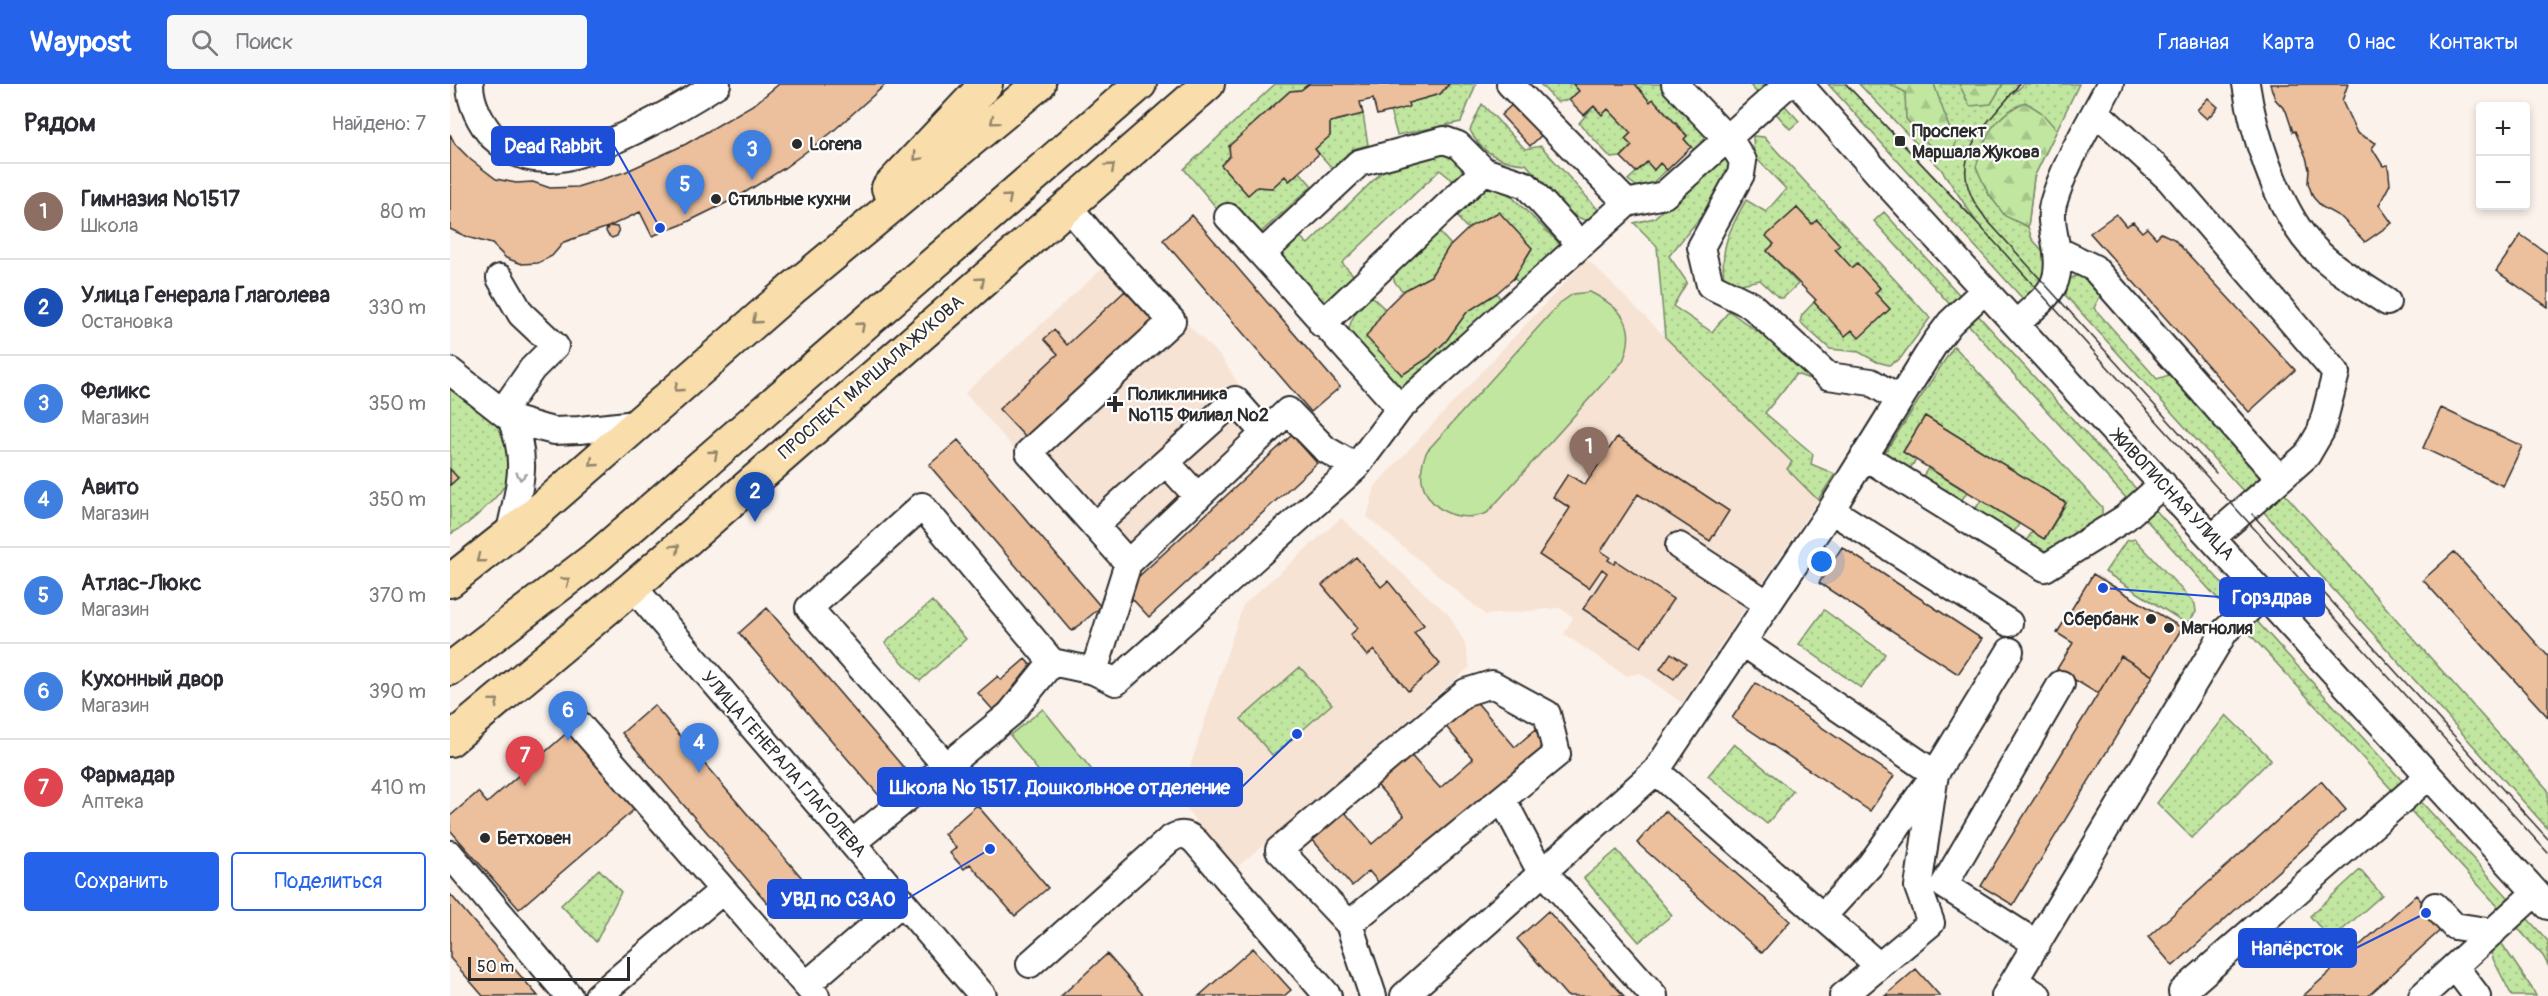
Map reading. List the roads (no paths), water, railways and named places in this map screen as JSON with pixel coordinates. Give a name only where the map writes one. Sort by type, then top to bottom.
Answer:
[{"type":"main road","points":[[792,289],[986,84]]},
{"type":"main road","points":[[450,581],[509,536],[792,289],[1039,84]]},
{"type":"main road","points":[[450,669],[599,555],[1140,84]]},
{"type":"main road","name":"ПРОСПЕКТ МАРШАЛА ЖУКОВА","points":[[450,740],[633,587],[1208,84]]},
{"type":"street","points":[[470,84],[475,108],[486,130],[502,145],[524,157],[552,159],[578,154],[613,140],[692,100],[717,84]]},
{"type":"street","points":[[1510,84],[1628,203]]},
{"type":"street","points":[[1676,84],[1727,138],[1743,161],[1741,174],[1701,247],[1710,285],[1751,305],[1828,376],[1871,382],[1899,399]]},
{"type":"street","points":[[947,767],[809,608],[922,506],[1052,662],[1094,671],[1116,682],[1356,467],[1400,408],[1628,203],[1664,195],[1788,84]]},
{"type":"street","name":"ЖИВОПИСНАЯ УЛИЦА","points":[[1799,84],[2542,899]]},
{"type":"street","points":[[2016,324],[2052,290],[2058,279],[2060,264],[2052,223],[2053,206],[2074,152],[2110,84]]},
{"type":"street","points":[[2246,84],[2251,119],[2284,206],[2305,239],[2335,267],[2387,302]]},
{"type":"street","points":[[2096,112],[2169,179],[2336,373],[2321,431],[2307,455],[2212,538]]},
{"type":"street","points":[[1262,254],[1359,163],[1444,141],[1458,145],[1484,171],[1526,185],[1581,245]]},
{"type":"street","points":[[1322,324],[1484,171]]},
{"type":"street","points":[[1067,205],[1108,254],[1172,321],[1029,452],[1128,562]]},
{"type":"street","points":[[1228,217],[1400,408]]},
{"type":"street","points":[[2057,249],[2094,268],[2280,479]]},
{"type":"street","points":[[500,278],[521,314],[555,346],[532,369],[506,416]]},
{"type":"street","points":[[1404,996],[1656,771],[1831,510],[1899,399],[1950,323],[1985,290]]},
{"type":"street","points":[[450,371],[506,416],[554,431],[637,424]]},
{"type":"street","points":[[1095,526],[1235,400],[1264,433]]},
{"type":"street","points":[[1094,671],[1128,562],[1288,411],[1325,448],[1356,467]]},
{"type":"street","points":[[506,416],[519,442],[522,466],[509,536]]},
{"type":"street","points":[[1864,456],[2045,568],[2125,518],[2163,484]]},
{"type":"street","points":[[1166,462],[1197,497]]},
{"type":"street","points":[[1831,510],[2009,623]]},
{"type":"street","points":[[1679,546],[1768,604]]},
{"type":"street","name":"УЛИЦА ГЕНЕРАЛА ГЛАГОЛЕВА","points":[[633,587],[983,996]]},
{"type":"street","points":[[2038,996],[2010,988],[2225,631],[2264,595]]},
{"type":"street","points":[[450,684],[520,617]]},
{"type":"street","points":[[1742,642],[1935,774]]},
{"type":"street","points":[[1822,917],[1871,864],[1935,774],[2010,651]]},
{"type":"street","points":[[852,843],[1010,714],[1052,662]]},
{"type":"street","points":[[1349,924],[1557,754],[1547,714],[1492,684],[1466,692],[1279,850],[1349,924],[1373,996]]},
{"type":"street","points":[[2037,944],[1944,885],[2061,684]]},
{"type":"street","points":[[568,712],[722,891],[811,990],[902,902]]},
{"type":"street","points":[[1656,771],[1878,965]]},
{"type":"street","points":[[1843,996],[1931,923],[1918,887],[1935,774]]},
{"type":"street","points":[[2182,992],[2429,776]]},
{"type":"street","points":[[1503,800],[1536,862],[1654,996]]},
{"type":"street","points":[[1030,964],[1169,840],[1177,835],[1184,835],[1196,842],[1328,996]]},
{"type":"street","points":[[450,854],[568,996]]},
{"type":"street","points":[[598,996],[722,891]]},
{"type":"street","points":[[2422,996],[2493,932],[2542,899]]},
{"type":"street","points":[[2435,906],[2454,926],[2493,932]]},
{"type":"street","points":[[2455,967],[2477,996]]},
{"type":"tram line","points":[[1846,84],[1980,226],[2548,853]]},
{"type":"tram line","points":[[2019,84],[1978,134],[1971,148],[1966,162],[1966,178],[1972,198],[1986,219],[2216,473]]},
{"type":"tram line","points":[[2252,514],[2548,839]]},
{"type":"place","name":"Проспект Маршала Жукова","points":[[1900,141]]},
{"type":"place","name":"Lorena","points":[[797,144]]},
{"type":"place","name":"Феликс","points":[[752,180]]},
{"type":"place","name":"Стильные кухни","points":[[716,199]]},
{"type":"place","name":"Атлас-Люкс","points":[[685,215]]},
{"type":"place","name":"Dead Rabbit","points":[[660,228]]},
{"type":"place","name":"Поликлиника №115 Филиал №2","points":[[1115,404]]},
{"type":"place","name":"Гимназия №1517","points":[[1589,477]]},
{"type":"place","name":"Улица Генерала Глаголева","points":[[755,522]]},
{"type":"place","name":"Горздрав","points":[[2103,588]]},
{"type":"place","name":"Сбербанк","points":[[2151,619]]},
{"type":"place","name":"Магнолия","points":[[2169,628]]},
{"type":"place","name":"Школа № 1517. Дошкольное отделение","points":[[1297,734]]},
{"type":"place","name":"Кухонный двор","points":[[568,741]]},
{"type":"place","name":"Авито","points":[[699,773]]},
{"type":"place","name":"Фармадар","points":[[525,786]]},
{"type":"place","name":"Бетховен","points":[[485,838]]},
{"type":"place","name":"УВД по СЗАО","points":[[990,849]]},
{"type":"place","name":"Напёрсток","points":[[2426,913]]}]
